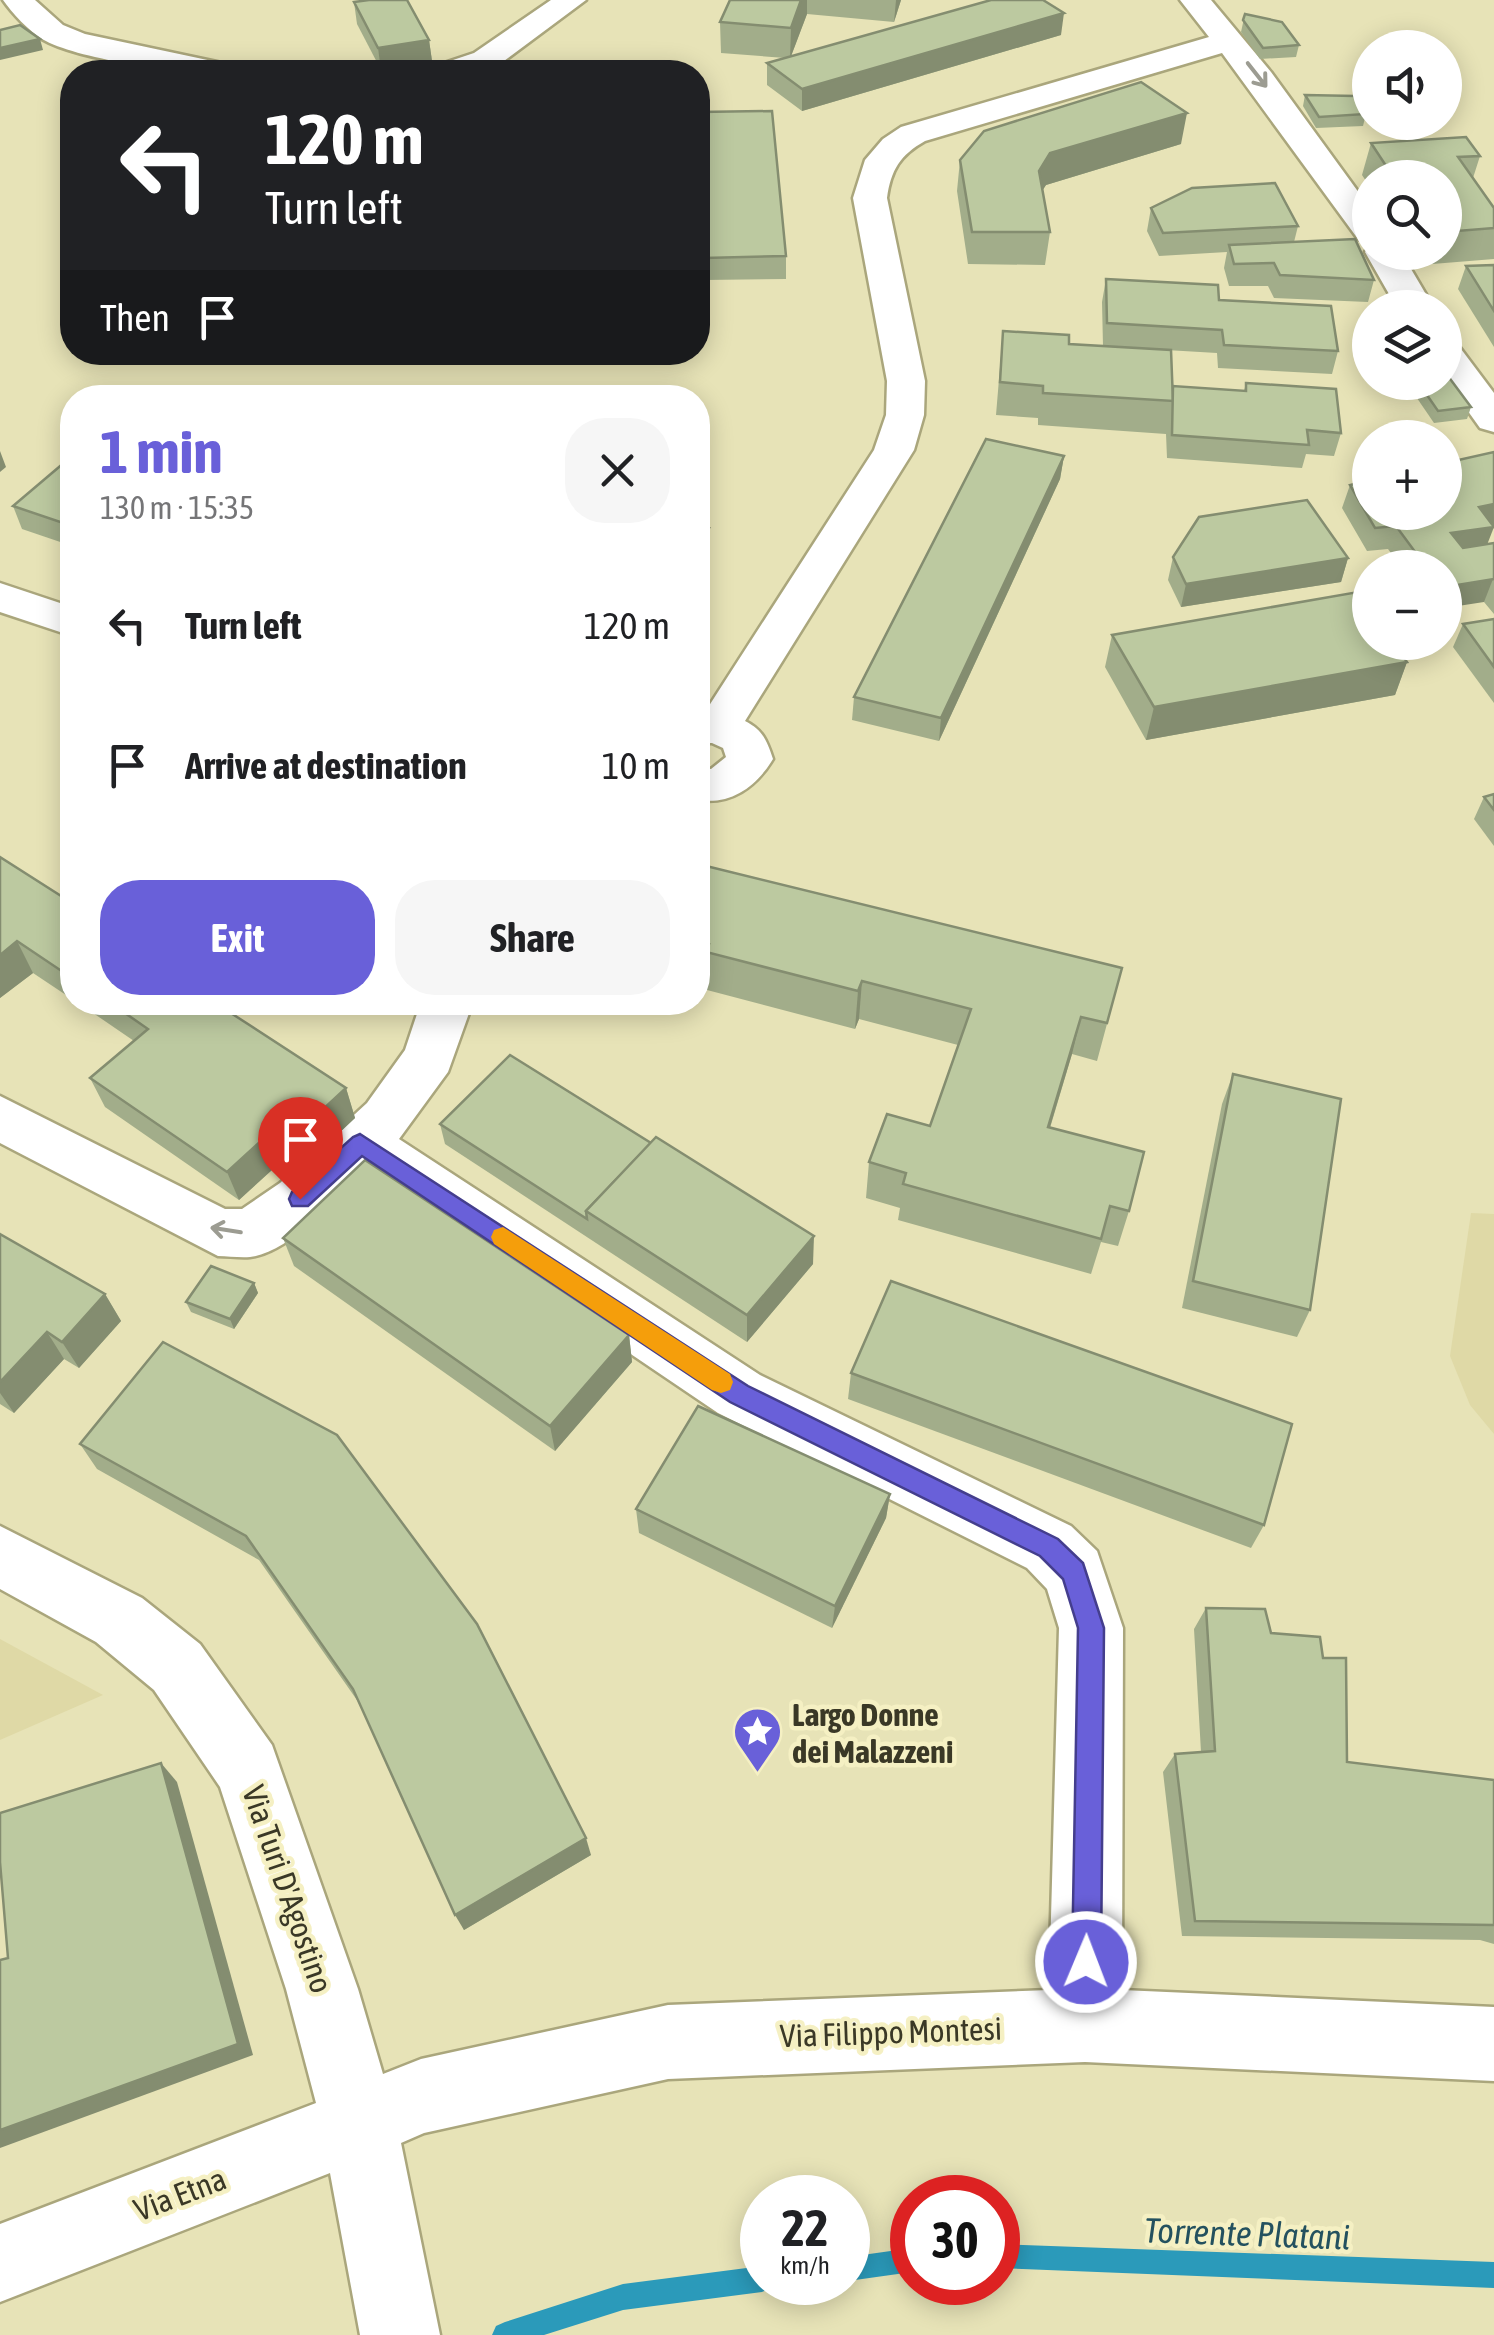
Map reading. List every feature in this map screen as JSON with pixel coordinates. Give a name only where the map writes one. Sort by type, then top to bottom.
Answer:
[{"type":"street","points":[[18,0],[52,32],[165,60]]},
{"type":"street","points":[[485,60],[571,0]]},
{"type":"street","points":[[1195,0],[1352,208]]},
{"type":"street","points":[[710,725],[894,450],[904,414],[906,380],[870,198],[873,174],[883,156],[912,134],[1228,41]]},
{"type":"street","points":[[1462,376],[1494,420]]},
{"type":"street","points":[[0,597],[60,618]]},
{"type":"street","points":[[710,729],[744,739],[750,758],[736,778],[710,785]]},
{"type":"street","points":[[0,1118],[218,1232],[252,1233],[300,1199],[386,1118],[430,1057],[443,1015]]},
{"type":"street","points":[[360,1143],[739,1394],[1049,1547],[1074,1572],[1091,1628],[1086,2026]]},
{"type":"street","name":"Via Turi D'Agostino","points":[[0,1556],[119,1620],[177,1667],[248,1769],[322,1989],[359,2123],[400,2335]]},
{"type":"street","name":"Via Filippo Montesi","points":[[359,2123],[420,2096],[668,2042],[1086,2026],[1494,2044]]},
{"type":"street","name":"Via Etna","points":[[0,2263],[359,2123]]},
{"type":"shaded area","points":[[1471,1213],[1494,1214],[1494,1434],[1470,1405],[1450,1356]]},
{"type":"shaded area","points":[[0,1639],[103,1695],[0,1740]]},
{"type":"building","points":[[407,0],[429,40],[378,48],[354,2]]},
{"type":"building","points":[[730,0],[801,0],[791,28],[720,22]]},
{"type":"building","points":[[991,0],[1043,0],[1064,13],[802,89],[767,63]]},
{"type":"building","points":[[1245,14],[1282,22],[1299,45],[1263,48],[1243,20]]},
{"type":"building","points":[[20,25],[40,39],[0,48],[0,30]]},
{"type":"building","points":[[1141,82],[1187,113],[1050,153],[1039,171],[1050,232],[972,232],[960,160],[984,131]]},
{"type":"building","points":[[1305,95],[1352,96],[1352,115],[1319,117]]},
{"type":"building","points":[[772,111],[786,256],[710,258],[710,112]]},
{"type":"building","points":[[1466,137],[1480,156],[1458,157],[1460,160],[1382,160],[1371,143],[1462,140]]},
{"type":"building","points":[[1462,163],[1494,208],[1494,228],[1462,231]]},
{"type":"building","points":[[1275,183],[1298,226],[1163,233],[1151,208],[1192,188]]},
{"type":"building","points":[[1352,239],[1352,270],[1369,270],[1374,280],[1280,275],[1274,263],[1234,264],[1229,245]]},
{"type":"building","points":[[1494,265],[1494,311],[1466,266]]},
{"type":"building","points":[[1106,279],[1218,285],[1219,300],[1331,306],[1338,351],[1224,345],[1222,330],[1107,323]]},
{"type":"building","points":[[1003,331],[1069,335],[1069,344],[1171,350],[1173,401],[1043,393],[1043,386],[1000,382]]},
{"type":"building","points":[[1246,383],[1336,389],[1341,433],[1307,430],[1309,445],[1172,435],[1173,386],[1246,391]]},
{"type":"building","points":[[1462,395],[1471,407],[1438,411],[1430,400],[1462,400]]},
{"type":"building","points":[[986,439],[1064,456],[941,718],[854,697]]},
{"type":"building","points":[[1494,452],[1494,504],[1479,507],[1494,527],[1451,533],[1463,548],[1494,543],[1494,579],[1462,584],[1462,550],[1414,550],[1399,530],[1462,530],[1462,459]]},
{"type":"building","points":[[60,466],[60,522],[13,506]]},
{"type":"building","points":[[1307,500],[1348,558],[1186,584],[1173,557],[1199,517]]},
{"type":"building","points":[[1352,593],[1352,660],[1407,662],[1154,707],[1112,635]]},
{"type":"building","points":[[1494,619],[1494,667],[1463,624]]},
{"type":"building","points":[[1494,794],[1494,810],[1484,797]]},
{"type":"building","points":[[0,857],[60,895],[60,970],[17,941],[0,955]]},
{"type":"building","points":[[710,867],[1122,968],[1107,1023],[1081,1017],[1048,1127],[1144,1152],[1129,1211],[1110,1206],[1101,1239],[903,1184],[906,1173],[869,1162],[887,1114],[930,1126],[971,1009],[862,981],[858,991],[710,953]]},
{"type":"building","points":[[128,1015],[234,1015],[346,1088],[278,1151],[262,1140],[227,1172],[90,1078],[148,1029]]},
{"type":"building","points":[[510,1055],[651,1143],[586,1211],[587,1219],[440,1124]]},
{"type":"building","points":[[1233,1074],[1341,1099],[1310,1310],[1193,1281]]},
{"type":"building","points":[[656,1137],[814,1236],[747,1315],[586,1211]]},
{"type":"building","points":[[365,1160],[629,1335],[550,1426],[283,1238]]},
{"type":"building","points":[[0,1234],[105,1294],[62,1342],[47,1332],[0,1382]]},
{"type":"building","points":[[211,1266],[254,1283],[230,1319],[186,1302]]},
{"type":"building","points":[[891,1281],[1292,1424],[1264,1525],[851,1373]]},
{"type":"building","points":[[163,1342],[337,1435],[477,1624],[586,1838],[455,1915],[353,1689],[246,1536],[80,1444]]},
{"type":"building","points":[[698,1406],[890,1494],[835,1606],[636,1509]]},
{"type":"building","points":[[1206,1608],[1265,1609],[1271,1633],[1320,1637],[1323,1658],[1346,1658],[1347,1762],[1494,1780],[1494,1925],[1195,1921],[1175,1754],[1215,1751]]},
{"type":"building","points":[[161,1763],[238,2044],[0,2130],[0,1960],[8,1958],[0,1813]]},
{"type":"waterway","name":"Torrente Platani","points":[[1020,2257],[1494,2275]]},
{"type":"waterway","name":"Torrente Platani","points":[[870,2266],[890,2263]]},
{"type":"waterway","name":"Torrente Platani","points":[[505,2335],[623,2297],[740,2282]]},
{"type":"slow traffic","points":[[503,1237],[721,1382]]},
{"type":"place","name":"Largo Donne dei Malazzeni","points":[[757,1774]]},
{"type":"route","points":[[300,1199],[360,1143],[739,1394],[1049,1547],[1074,1572],[1091,1628],[1086,1962]]}]
